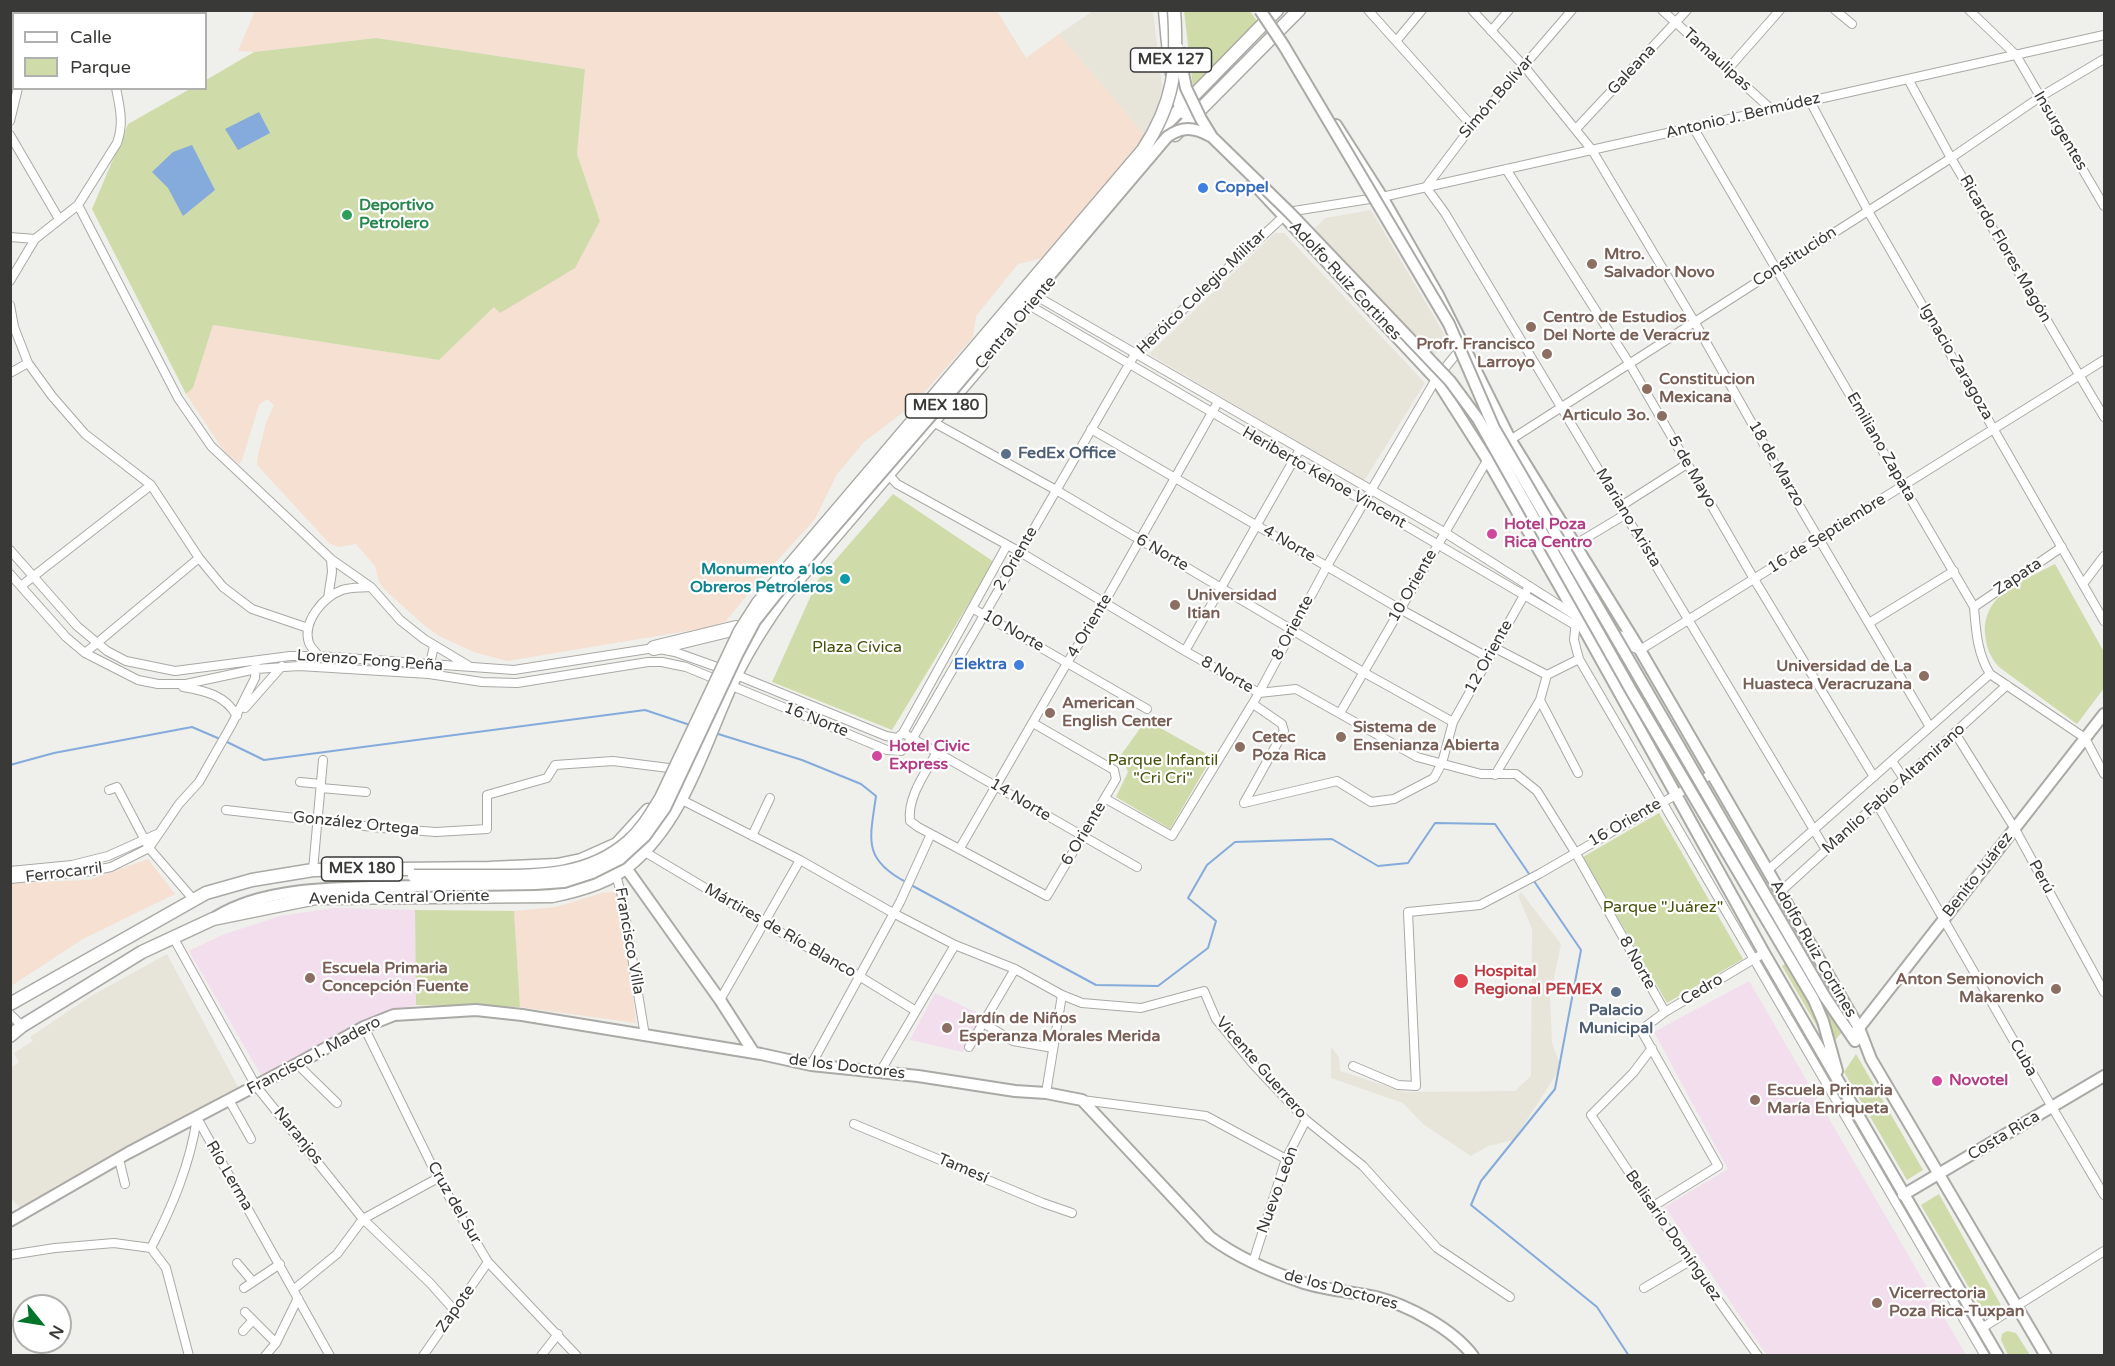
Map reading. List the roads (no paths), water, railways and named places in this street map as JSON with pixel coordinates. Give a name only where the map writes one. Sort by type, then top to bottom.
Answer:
[{"type":"highway","points":[[1161,129],[1169,112],[1176,86]]},
{"type":"highway","points":[[654,648],[736,628]]},
{"type":"main road","name":"Adolfo Ruiz Cortines","points":[[1165,10],[1167,40],[1181,108],[1436,379],[1487,459],[1676,794],[1759,956],[1840,1084],[1998,1356]]},
{"type":"main road","points":[[213,919],[246,902],[306,891],[414,881],[541,876],[572,871],[601,860],[627,843],[646,822],[661,798],[740,631],[758,603],[1143,150],[1157,128],[1171,92],[1174,66],[1174,10]]},
{"type":"main road","name":"MEX 180","points":[[1190,118],[1299,10]]},
{"type":"main road","name":"Adolfo Ruiz Cortines","points":[[1267,13],[1382,197],[1464,344],[1510,439],[1576,544],[1712,774],[1768,870],[1855,1032],[1941,1174],[2046,1356]]},
{"type":"main road","points":[[1267,13],[1284,46],[1444,315],[1494,428],[1825,997],[1855,1032]]},
{"type":"main road","name":"MEX 180","points":[[1181,108],[1267,13]]},
{"type":"main road","points":[[1175,30],[1186,87],[1197,113],[1212,137],[1290,213],[1450,381],[1478,419],[1632,692],[1814,1000],[1823,1021],[1840,1084]]},
{"type":"main road","name":"Central Oriente","points":[[703,697],[736,628],[770,581],[1111,181],[1181,108]]},
{"type":"main road","name":"Central Oriente","points":[[722,706],[759,631],[786,595],[1190,118]]},
{"type":"main road","points":[[293,874],[414,881],[535,884],[564,882],[592,873],[620,859],[645,836],[665,808],[737,655],[755,621],[778,592],[1167,137],[1176,130],[1187,128],[1199,130],[1212,137]]},
{"type":"main road","name":"Avenida Central Oriente","points":[[10,1004],[193,899],[252,880],[314,870],[557,865],[581,860],[613,846],[649,809],[703,697]]},
{"type":"main road","name":"Avenida Central Oriente","points":[[10,1036],[22,1026],[142,952],[213,919],[316,898],[552,897],[586,887],[622,871],[645,852],[662,830],[680,799],[722,706]]},
{"type":"main road","name":"Benito Juárez","points":[[1855,1032],[2104,714]]},
{"type":"main road","points":[[613,846],[622,871],[720,1000],[754,1053]]},
{"type":"main road","name":"Francisco I. Madero","points":[[10,1221],[119,1158],[364,1027],[394,1015],[476,1010],[522,1015],[754,1053]]},
{"type":"main road","name":"de los Doctores","points":[[754,1053],[811,1065],[1046,1093],[1082,1100],[1210,1237],[1231,1252],[1306,1283],[1379,1298],[1417,1312],[1465,1346],[1473,1356]]},
{"type":"main road","name":"Costa Rica","points":[[1903,1195],[2104,1076]]},
{"type":"street","points":[[1368,10],[1472,126]]},
{"type":"street","points":[[1397,40],[1422,10]]},
{"type":"street","name":"18 de Marzo","points":[[1472,10],[1524,66],[1592,150],[1930,727]]},
{"type":"street","points":[[1491,31],[1509,10]]},
{"type":"street","name":"Simón Bolívar","points":[[1426,187],[1472,126],[1572,10]]},
{"type":"street","name":"Tamaulipas","points":[[1662,10],[1772,110]]},
{"type":"street","name":"Galeana","points":[[1576,129],[1687,10]]},
{"type":"street","points":[[1728,69],[1780,10]]},
{"type":"street","points":[[1835,10],[1852,24]]},
{"type":"street","name":"Insurgentes","points":[[1969,10],[2016,55],[2104,206]]},
{"type":"street","name":"Antonio J. Bermúdez","points":[[1382,197],[2104,35]]},
{"type":"street","name":"Constitución","points":[[1487,459],[1510,439],[1951,158],[2040,97],[2104,59]]},
{"type":"street","name":"Ricardo Flores Magón","points":[[1908,79],[1951,158],[2104,417]]},
{"type":"street","points":[[10,121],[18,90]]},
{"type":"street","points":[[10,281],[35,239],[78,205],[117,144],[121,134],[122,117],[116,90]]},
{"type":"street","name":"Ignacio Zaragoza","points":[[1810,101],[1868,211],[2104,621]]},
{"type":"street","name":"Emiliano Zapata","points":[[1693,127],[1954,570],[1974,607],[1982,661],[1990,674]]},
{"type":"street","points":[[10,135],[59,219]]},
{"type":"street","name":"5 de Mayo","points":[[1506,169],[1629,363],[1754,579],[1874,777]]},
{"type":"street","name":"Mariano Arista","points":[[1426,187],[1445,213],[1562,406],[1826,850]]},
{"type":"street","name":"Heróico Colegio Militar","points":[[1128,365],[1135,354],[1284,216],[1294,211],[1382,197]]},
{"type":"street","points":[[78,205],[164,372],[189,416],[211,446],[331,559],[370,587],[400,620],[434,646],[473,668]]},
{"type":"street","points":[[10,237],[35,239]]},
{"type":"street","name":"Heriberto Kehoe Vincent","points":[[1017,291],[1135,354],[1444,532],[1530,586],[1578,623],[1637,646]]},
{"type":"street","name":"Heriberto Kehoe Vincent","points":[[1017,291],[1128,365],[1524,595],[1578,623],[1637,646]]},
{"type":"street","points":[[10,305],[14,327],[28,363],[52,396],[85,434],[151,485],[199,558],[224,587],[245,604],[278,619],[308,628]]},
{"type":"street","name":"8 Oriente","points":[[1106,799],[1172,836],[1253,704],[1327,566],[1436,379],[1464,344]]},
{"type":"street","name":"16 de Septiembre","points":[[1637,646],[1688,620],[2104,360]]},
{"type":"street","points":[[10,373],[28,363]]},
{"type":"street","name":"2 Oriente","points":[[901,751],[913,738],[1128,365]]},
{"type":"street","name":"4 Oriente","points":[[960,848],[1104,603],[1218,402]]},
{"type":"street","name":"6 Norte","points":[[933,422],[1056,490],[1363,672],[1453,722]]},
{"type":"street","name":"4 Norte","points":[[1091,429],[1400,609],[1489,658]]},
{"type":"street","points":[[1185,651],[1300,449]]},
{"type":"street","name":"8 Norte","points":[[874,457],[897,484],[1020,552],[1259,693],[1296,689],[1417,757],[1481,774],[1516,774],[1537,791],[1575,852],[1665,1012]]},
{"type":"street","name":"10 Oriente","points":[[1340,713],[1487,459]]},
{"type":"street","points":[[1621,506],[1687,464]]},
{"type":"street","points":[[21,586],[151,485]]},
{"type":"street","points":[[1576,544],[1626,514]]},
{"type":"street","name":"2 Oriente","points":[[900,736],[1007,545]]},
{"type":"street","name":"Zapata","points":[[1974,607],[2062,547]]},
{"type":"street","name":"Lorenzo Fong Peña","points":[[10,549],[77,626],[96,642],[126,661],[175,671],[255,665],[429,674],[482,682],[517,683],[648,662],[662,662],[715,672]]},
{"type":"street","points":[[2083,584],[2104,556]]},
{"type":"street","points":[[85,652],[199,558]]},
{"type":"street","points":[[328,598],[333,572],[331,559]]},
{"type":"street","points":[[1869,623],[1954,570]]},
{"type":"street","name":"Lorenzo Fong Peña","points":[[10,574],[66,637],[85,652],[138,681],[174,685],[290,656],[514,669],[654,648],[675,652],[734,680]]},
{"type":"street","name":"12 Oriente","points":[[1442,763],[1453,722],[1530,586]]},
{"type":"street","points":[[331,668],[309,643],[308,628],[315,612],[328,598],[350,588],[370,587]]},
{"type":"street","name":"10 Norte","points":[[972,608],[1147,709]]},
{"type":"street","name":"Adolfo Ruiz Cortines","points":[[1578,623],[1574,640],[1579,659],[1662,802],[1759,956],[1985,1356]]},
{"type":"street","points":[[429,674],[434,646]]},
{"type":"street","points":[[1495,648],[1546,675]]},
{"type":"street","points":[[1546,675],[1579,659]]},
{"type":"street","points":[[149,848],[179,804],[199,782],[237,716],[255,678],[255,665]]},
{"type":"street","points":[[237,716],[282,666]]},
{"type":"street","points":[[514,669],[517,683]]},
{"type":"street","points":[[1990,674],[2085,738],[2104,774]]},
{"type":"street","name":"Manlio Fabio Altamirano","points":[[1768,870],[1990,674]]},
{"type":"street","points":[[1494,775],[1540,700],[1546,675]]},
{"type":"street","name":"16 Norte","points":[[734,680],[886,736],[900,736]]},
{"type":"street","name":"16 Norte","points":[[734,680],[887,750],[901,751]]},
{"type":"street","points":[[174,685],[206,691],[218,696],[226,701],[237,716]]},
{"type":"street","name":"Manlio Fabio Altamirano","points":[[1780,892],[2007,686]]},
{"type":"street","points":[[1540,700],[1578,773]]},
{"type":"street","points":[[1253,704],[1282,724],[1284,731],[1244,803],[1337,781],[1371,802],[1394,799],[1434,778],[1442,763]]},
{"type":"street","points":[[826,724],[831,714]]},
{"type":"street","name":"6 Oriente","points":[[960,848],[1047,896],[1106,799],[1116,779],[1114,770],[1033,723]]},
{"type":"street","name":"Perú","points":[[1955,733],[2014,829],[2104,992]]},
{"type":"street","name":"14 Norte","points":[[900,736],[913,738],[1137,867]]},
{"type":"street","points":[[937,752],[915,792],[909,812],[910,821],[960,848]]},
{"type":"street","points":[[314,870],[323,760]]},
{"type":"street","name":"González Ortega","points":[[226,810],[436,832],[487,829],[487,795],[547,778],[555,765],[613,761],[669,768]]},
{"type":"street","points":[[1892,761],[1904,779]]},
{"type":"street","name":"16 Oriente","points":[[1353,1066],[1398,1085],[1416,1086],[1408,912],[1480,905],[1539,874],[1712,774]]},
{"type":"street","points":[[300,782],[366,792]]},
{"type":"street","points":[[109,790],[117,787],[149,848],[193,899]]},
{"type":"street","points":[[752,836],[770,798]]},
{"type":"street","name":"Vicente Guerrero","points":[[680,799],[800,860],[893,914],[955,945],[1015,969],[1062,995],[1082,1003],[1141,1008],[1204,989],[1216,1019],[1253,1064],[1306,1120],[1363,1166],[1437,1248],[1510,1297]]},
{"type":"street","points":[[1877,804],[1943,920]]},
{"type":"street","name":"Ferrocarril","points":[[10,871],[72,865],[108,856],[157,834]]},
{"type":"street","points":[[811,1065],[900,902],[931,834]]},
{"type":"street","name":"Ferrocarril","points":[[10,879],[111,867],[149,848]]},
{"type":"street","name":"Mártires de Río Blanco","points":[[645,852],[916,1011]]},
{"type":"street","points":[[720,1000],[800,860]]},
{"type":"street","name":"Francisco Villa","points":[[622,871],[622,896],[645,1035]]},
{"type":"street","name":"Cuba","points":[[1943,920],[2104,1195]]},
{"type":"street","name":"Naranjos","points":[[173,937],[256,1086],[363,1219],[430,1283],[455,1311]]},
{"type":"street","points":[[880,1072],[955,945]]},
{"type":"street","name":"Cedro","points":[[1652,1048],[1641,1030],[1665,1012],[1759,956]]},
{"type":"street","points":[[969,1047],[1015,969]]},
{"type":"street","points":[[1046,1093],[1062,995]]},
{"type":"street","points":[[10,1014],[22,1026]]},
{"type":"street","points":[[984,1023],[1012,1041],[1053,1048]]},
{"type":"street","name":"Cruz del Sur","points":[[364,1027],[438,1178],[488,1262],[577,1356]]},
{"type":"street","points":[[1652,1048],[1718,1166],[1652,1207]]},
{"type":"street","name":"Belisario Domínguez","points":[[1652,1048],[1633,1073],[1591,1115],[1652,1207],[1758,1356]]},
{"type":"street","points":[[297,1064],[337,1103]]},
{"type":"street","points":[[229,1100],[251,1139]]},
{"type":"street","name":"de los Doctores","points":[[1082,1100],[1206,1116],[1286,1159]]},
{"type":"street","name":"Río Lerma","points":[[150,1248],[172,1206],[188,1160],[197,1118]]},
{"type":"street","name":"Río Lerma","points":[[197,1118],[330,1356]]},
{"type":"street","name":"Nuevo León","points":[[1253,1262],[1286,1159],[1306,1120]]},
{"type":"street","name":"Tamesí","points":[[854,1124],[1072,1213]]},
{"type":"street","points":[[119,1158],[125,1184]]},
{"type":"street","points":[[293,1290],[337,1254],[363,1219],[438,1178]]},
{"type":"street","points":[[10,1255],[55,1248],[114,1244],[150,1248],[166,1268],[189,1356]]},
{"type":"street","points":[[1982,1328],[2104,1251]]},
{"type":"street","points":[[1644,1288],[1690,1261]]},
{"type":"street","name":"Zapote","points":[[423,1356],[488,1262]]},
{"type":"street","points":[[237,1263],[253,1282]]},
{"type":"street","points":[[244,1288],[280,1264]]},
{"type":"street","points":[[265,1356],[276,1343],[298,1298]]},
{"type":"street","points":[[245,1312],[276,1343]]},
{"type":"street","points":[[243,1331],[253,1320]]},
{"type":"street","points":[[541,1356],[558,1334]]},
{"type":"water","points":[[259,112],[270,133],[238,150],[225,129]]},
{"type":"water","points":[[192,145],[215,190],[183,216],[168,188],[152,172],[173,152]]},
{"type":"waterway","points":[[225,741],[264,760],[645,710],[690,725]]},
{"type":"waterway","points":[[10,765],[54,753],[192,727],[220,739]]},
{"type":"waterway","points":[[715,733],[802,760],[861,784],[876,796],[871,836],[876,856],[882,865],[906,882]]},
{"type":"waterway","points":[[911,885],[1096,985],[1158,986],[1208,948],[1216,921],[1188,898],[1207,865],[1235,842],[1332,839],[1378,866],[1408,863],[1435,823],[1495,824],[1581,950],[1555,1089],[1481,1181],[1471,1205],[1597,1307],[1629,1356]]},
{"type":"place","name":"Coppel","points":[[1203,188]]},
{"type":"place","name":"Deportivo Petrolero","points":[[347,215]]},
{"type":"place","name":"Mtro. Salvador Novo","points":[[1592,264]]},
{"type":"place","name":"Centro de Estudios Del Norte de Veracruz","points":[[1531,327]]},
{"type":"place","name":"Profr. Francisco Larroyo","points":[[1547,354]]},
{"type":"place","name":"Constitucion Mexicana","points":[[1647,389]]},
{"type":"place","name":"Articulo 3o.","points":[[1662,416]]},
{"type":"place","name":"FedEx Office","points":[[1006,454]]},
{"type":"place","name":"Hotel Poza Rica Centro","points":[[1492,534]]},
{"type":"place","name":"Monumento a los Obreros Petroleros","points":[[845,579]]},
{"type":"place","name":"Universidad Itian","points":[[1175,605]]},
{"type":"place","name":"Elektra","points":[[1019,665]]},
{"type":"place","name":"Universidad de La Huasteca Veracruzana","points":[[1924,676]]},
{"type":"place","name":"American English Center","points":[[1050,713]]},
{"type":"place","name":"Sistema de Ensenianza Abierta","points":[[1341,737]]},
{"type":"place","name":"Cetec Poza Rica","points":[[1240,747]]},
{"type":"place","name":"Hotel Civic Express","points":[[877,756]]},
{"type":"place","name":"Escuela Primaria Concepción Fuente","points":[[310,978]]},
{"type":"place","name":"Hospital Regional PEMEX","points":[[1461,981]]},
{"type":"place","name":"Anton Semionovich Makarenko","points":[[2056,989]]},
{"type":"place","name":"Palacio Municipal","points":[[1616,992]]},
{"type":"place","name":"Jardín de Niños Esperanza Morales Merida","points":[[947,1028]]},
{"type":"place","name":"Novotel","points":[[1937,1081]]},
{"type":"place","name":"Escuela Primaria María Enriqueta","points":[[1755,1100]]},
{"type":"place","name":"Vicerrectoria Poza Rica-Tuxpan","points":[[1877,1303]]},
{"type":"park label","name":"Plaza Cívica","points":[[857,648]]},
{"type":"park label","name":"Parque Infantil \"Cri Cri\"","points":[[1163,770]]},
{"type":"park label","name":"Parque \"Juárez\"","points":[[1663,908]]}]
